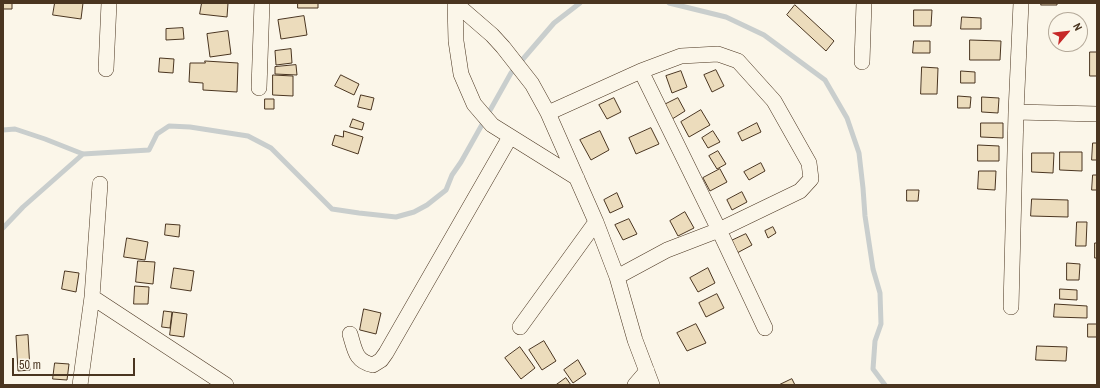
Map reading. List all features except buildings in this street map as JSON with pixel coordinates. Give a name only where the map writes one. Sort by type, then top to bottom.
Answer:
[{"type":"street","points":[[106,69],[109,3]]},
{"type":"street","points":[[259,88],[262,3]]},
{"type":"street","points":[[455,3],[492,35],[503,47],[532,84],[548,112],[596,222],[617,277],[635,340],[649,378],[635,385]]},
{"type":"street","points":[[455,3],[456,41],[461,74],[474,104],[492,125],[577,178]]},
{"type":"street","points":[[862,62],[864,3]]},
{"type":"street","points":[[1011,307],[1016,112],[1021,3]]},
{"type":"street","points":[[548,112],[641,71],[682,56],[718,54],[738,61],[774,101],[810,163],[811,179],[800,191],[719,230],[667,250],[617,277]]},
{"type":"street","points":[[641,71],[765,328]]},
{"type":"street","points":[[1016,112],[1097,114]]},
{"type":"street","points":[[350,334],[359,359],[366,364],[373,365],[386,353],[510,137]]},
{"type":"street","points":[[80,385],[92,297],[100,184]]},
{"type":"street","points":[[520,328],[596,222]]},
{"type":"street","points":[[92,297],[226,385]]},
{"type":"waterway","points":[[3,130],[15,129],[83,154],[149,150],[157,134],[169,126],[190,127],[248,136],[271,148],[332,209],[396,217],[414,212],[427,205],[446,190],[452,175],[461,162],[511,73],[554,23],[580,3]]},
{"type":"waterway","points":[[669,3],[726,17],[764,35],[825,80],[847,118],[859,153],[865,216],[873,269],[880,293],[881,324],[875,341],[873,369],[885,385]]},
{"type":"waterway","points":[[3,228],[23,207],[83,154]]}]
